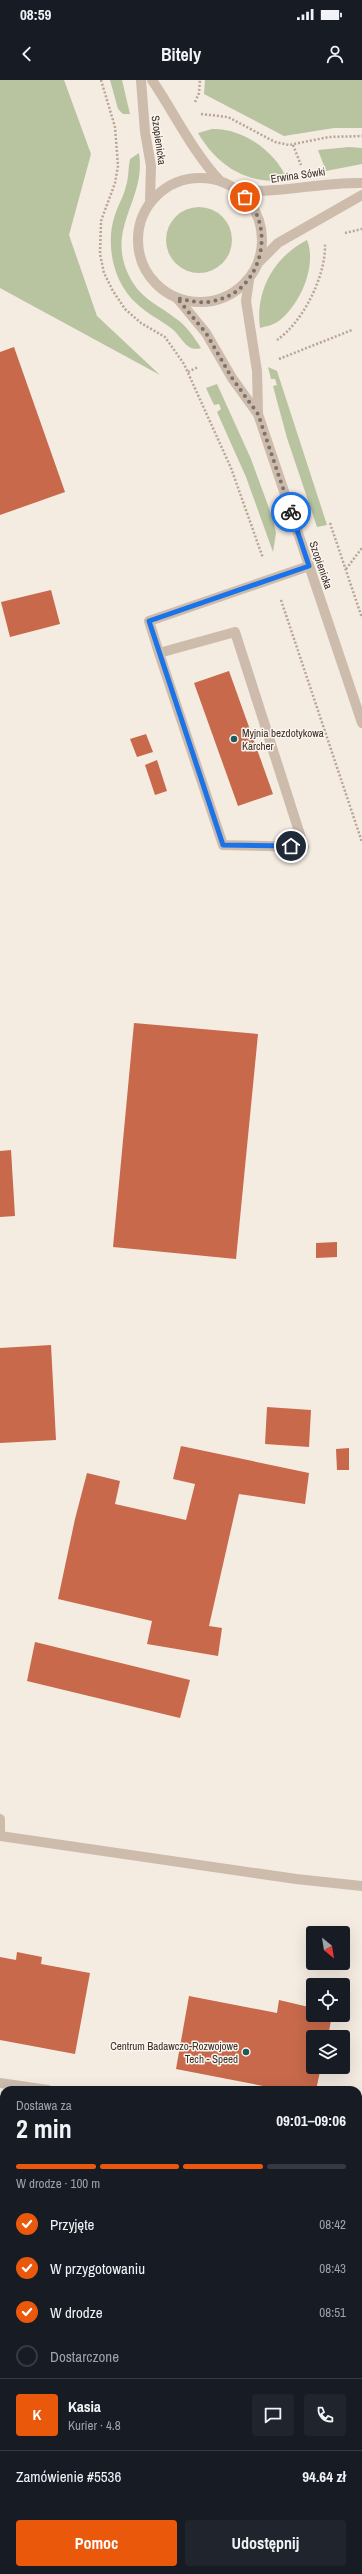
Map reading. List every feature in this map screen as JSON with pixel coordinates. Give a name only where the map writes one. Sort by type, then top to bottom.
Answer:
[{"type":"street","name":"Szopienicka","points":[[141,80],[145,132],[151,166],[150,202]]},
{"type":"street","name":"Szopienicka","points":[[152,80],[179,121],[192,146],[220,180]]},
{"type":"street","points":[[259,262],[263,242],[260,222],[252,204],[238,190],[220,180],[200,178],[180,181],[163,190],[150,202],[141,220],[138,238],[140,257],[148,274],[156,284],[177,298],[195,302],[214,301],[233,293],[249,280],[259,262],[278,243],[362,195]]},
{"type":"street","name":"Erwina Sówki","points":[[238,190],[278,191],[332,182],[362,183]]},
{"type":"street","name":"Szopienicka","points":[[249,280],[246,302],[257,372],[258,414],[362,723]]},
{"type":"street","name":"Szopienicka","points":[[177,298],[206,333],[232,378],[258,414]]},
{"type":"street","points":[[160,653],[235,632],[304,847],[223,845],[149,621],[272,580],[309,566]]},
{"type":"street","points":[[0,1819],[0,1836],[296,1880],[362,1886]]},
{"type":"street","points":[[0,2083],[21,2086]]},
{"type":"path","points":[[101,80],[115,127],[118,166],[115,183],[100,227],[100,254],[104,272],[113,291],[125,308],[141,323],[165,337],[184,364],[230,468],[272,580]]},
{"type":"path","points":[[195,102],[200,93],[200,80]]},
{"type":"path","points":[[198,115],[213,114],[228,117],[275,142],[293,145],[329,137],[362,136]]},
{"type":"path","points":[[293,145],[302,171]]},
{"type":"path","points":[[273,342],[294,325],[317,282],[324,262],[324,238]]},
{"type":"path","points":[[278,360],[352,330]]},
{"type":"path","points":[[330,523],[362,618]]},
{"type":"path","points":[[346,569],[362,548]]},
{"type":"path","points":[[282,602],[362,842]]},
{"type":"green space","points":[[0,80],[64,80],[91,154],[69,235],[97,316],[160,375],[0,288]]},
{"type":"green space","points":[[110,80],[122,80],[130,114],[123,114],[118,109]]},
{"type":"green space","points":[[205,80],[362,80],[362,128],[334,128],[284,136],[204,94]]},
{"type":"green space","points":[[212,129],[224,130],[247,137],[267,151],[282,170],[287,180],[259,180],[235,171],[215,155],[198,133]]},
{"type":"green space","points":[[349,147],[362,148],[362,164],[326,171],[318,150]]},
{"type":"green space","points":[[139,153],[140,170],[137,187],[123,231],[122,247],[124,264],[137,289],[183,324],[201,348],[196,349],[188,346],[175,331],[140,307],[128,294],[122,284],[113,262],[111,250],[112,226],[128,179],[130,159]]},
{"type":"green space","points":[[199,207],[211,210],[222,217],[229,228],[232,240],[229,252],[222,263],[211,270],[199,273],[187,270],[176,263],[169,252],[166,240],[169,228],[176,217],[187,210]]},
{"type":"green space","points":[[307,240],[310,250],[310,261],[305,283],[300,294],[288,313],[280,320],[260,328],[259,314],[261,301],[269,276],[285,256],[295,247]]},
{"type":"green space","points":[[268,367],[277,371],[327,525],[317,527],[287,438],[273,386],[277,385],[275,379],[271,379]]},
{"type":"green space","points":[[217,384],[251,459],[273,519],[276,533],[273,552],[246,477],[217,412],[221,409],[219,404],[214,405],[206,388]]},
{"type":"building","points":[[14,347],[65,492],[0,515],[0,352]]},
{"type":"building","points":[[51,590],[60,624],[10,637],[1,602]]},
{"type":"building","name":"Myjnia bezdotykowa Karcher","points":[[229,671],[273,794],[238,806],[194,683]]},
{"type":"building","points":[[146,734],[153,752],[137,757],[130,739]]},
{"type":"building","points":[[157,760],[167,791],[155,795],[145,765]]},
{"type":"building","points":[[134,1023],[258,1034],[236,1259],[113,1247]]},
{"type":"building","points":[[11,1150],[15,1216],[0,1217],[0,1151]]},
{"type":"building","points":[[337,1242],[337,1257],[316,1258],[316,1243]]},
{"type":"building","points":[[51,1345],[56,1440],[0,1443],[0,1348]]},
{"type":"building","points":[[267,1407],[311,1410],[309,1447],[265,1444]]},
{"type":"building","points":[[181,1446],[309,1473],[305,1504],[239,1494],[209,1626],[222,1628],[218,1656],[147,1644],[152,1621],[58,1599],[75,1519],[87,1473],[120,1481],[115,1504],[186,1520],[195,1484],[173,1479]]},
{"type":"building","points":[[349,1448],[349,1470],[337,1470],[336,1449]]},
{"type":"building","points":[[35,1642],[190,1680],[180,1718],[27,1681]]},
{"type":"building","points":[[17,1952],[42,1957],[41,1964],[90,1973],[75,2054],[0,2040],[0,1957],[16,1960]]},
{"type":"building","name":"Centrum Badawczo-Rozwojowe Tech - Speed","points":[[189,1996],[277,2013],[279,2000],[306,2006],[306,2022],[331,2022],[329,2030],[306,2030],[306,2074],[319,2074],[317,2086],[263,2086],[176,2069]]},
{"type":"way so far","points":[[245,197],[252,204],[260,222],[263,242],[259,262],[249,280],[233,293],[214,301],[195,302],[177,298],[206,333],[220,360],[258,414],[291,512]]},
{"type":"place","name":"Myjnia bezdotykowa Karcher","points":[[234,739]]},
{"type":"place","name":"Centrum Badawczo-Rozwojowe Tech - Speed","points":[[246,2052]]},
{"type":"route","points":[[291,512],[309,566],[149,621],[223,845],[291,846]]}]
